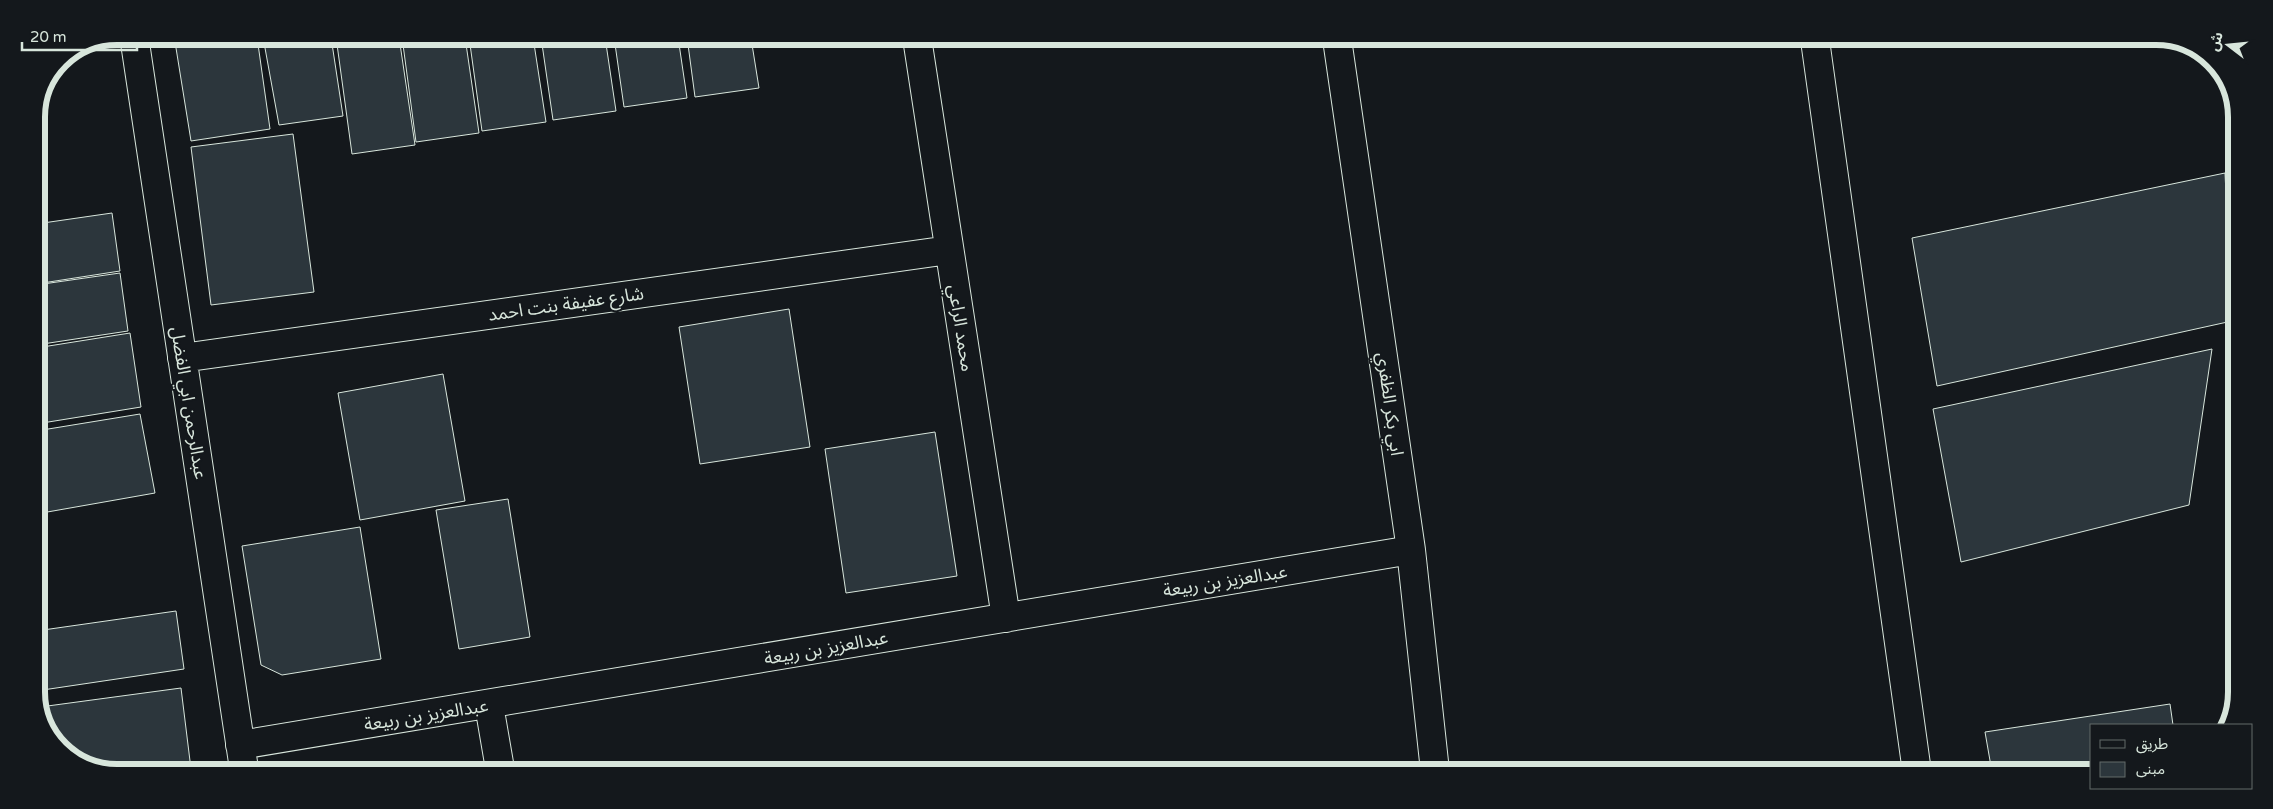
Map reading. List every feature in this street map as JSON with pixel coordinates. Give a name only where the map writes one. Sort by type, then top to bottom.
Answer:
[{"type":"street","name":"عبدالرحمن ابي الفضل","points":[[135,45],[242,757]]},
{"type":"street","name":"محمد الراعي","points":[[918,45],[1006,618]]},
{"type":"street","name":"ابي بكر الظفري","points":[[1338,45],[1411,550],[1434,764]]},
{"type":"street","points":[[1816,45],[1916,764]]},
{"type":"street","name":"شارع عفيفة بنت احمد","points":[[182,358],[949,250]]},
{"type":"street","name":"عبدالعزيز بن ربيعة","points":[[242,757],[489,705],[1411,550]]},
{"type":"street","points":[[489,705],[499,764]]},
{"type":"building","points":[[178,45],[258,45],[270,129],[191,141],[176,48]]},
{"type":"building","points":[[264,45],[332,45],[343,116],[279,125]]},
{"type":"building","points":[[337,45],[400,45],[415,145],[352,154]]},
{"type":"building","points":[[403,45],[466,45],[479,133],[416,142]]},
{"type":"building","points":[[470,45],[534,45],[546,122],[482,131]]},
{"type":"building","points":[[542,45],[606,45],[616,111],[553,120]]},
{"type":"building","points":[[615,45],[679,45],[687,98],[624,107]]},
{"type":"building","points":[[688,45],[752,45],[759,88],[695,97]]},
{"type":"building","points":[[293,134],[314,292],[211,305],[191,147]]},
{"type":"building","points":[[2225,173],[2228,236],[2228,322],[1937,386],[1912,238]]},
{"type":"building","points":[[112,213],[120,271],[45,283],[45,223]]},
{"type":"building","points":[[120,273],[128,331],[45,344],[45,284]]},
{"type":"building","points":[[789,309],[810,447],[700,464],[679,327]]},
{"type":"building","points":[[130,333],[141,407],[45,423],[45,347]]},
{"type":"building","points":[[2212,349],[2189,505],[1961,562],[1933,409]]},
{"type":"building","points":[[443,374],[465,501],[360,520],[338,393]]},
{"type":"building","points":[[140,414],[155,493],[45,512],[45,430]]},
{"type":"building","points":[[935,432],[957,576],[846,593],[825,449]]},
{"type":"building","points":[[508,499],[530,637],[459,649],[436,510]]},
{"type":"building","points":[[360,527],[381,659],[282,675],[261,665],[242,546]]},
{"type":"building","points":[[176,611],[184,669],[45,690],[45,630]]},
{"type":"building","points":[[181,688],[190,764],[117,764],[103,763],[85,757],[66,743],[60,736],[50,720],[46,706]]},
{"type":"building","points":[[2170,704],[2173,724],[2090,724],[2090,764],[1991,764],[1985,732]]}]
